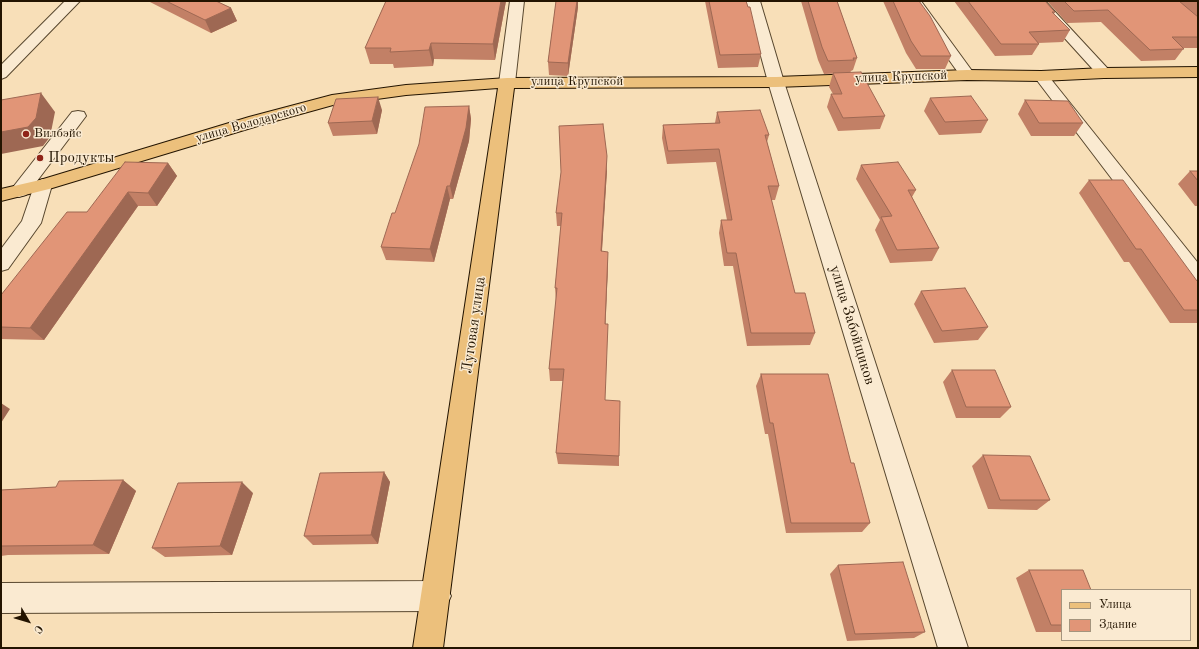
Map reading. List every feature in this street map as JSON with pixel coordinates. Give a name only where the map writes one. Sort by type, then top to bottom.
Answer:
[{"type":"main road","name":"улица Крупской","points":[[507,82],[776,82],[967,75],[1041,76],[1104,73],[1198,72]]},
{"type":"main road","name":"улица Володарского","points":[[1,195],[43,185],[255,121],[332,100],[406,90],[507,82]]},
{"type":"main road","name":"Луговая улица","points":[[428,648],[507,82]]},
{"type":"street","points":[[1,74],[6,63],[73,1]]},
{"type":"street","name":"Луговая улица","points":[[507,82],[517,1]]},
{"type":"street","name":"улица Забойщиков","points":[[753,1],[776,82],[953,648]]},
{"type":"street","points":[[914,1],[967,75]]},
{"type":"street","points":[[1038,1],[1104,73]]},
{"type":"street","points":[[1041,76],[1198,278]]},
{"type":"street","points":[[19,191],[78,116]]},
{"type":"street","points":[[1,264],[31,223],[43,185]]},
{"type":"street","points":[[1,598],[436,596]]},
{"type":"building","points":[[166,1],[216,1],[231,8],[205,20]]},
{"type":"building","points":[[386,1],[501,1],[493,44],[431,43],[429,50],[390,52],[391,48],[365,48]]},
{"type":"building","points":[[556,1],[577,1],[568,63],[548,62]]},
{"type":"building","points":[[709,1],[746,1],[748,7],[750,7],[761,54],[720,55]]},
{"type":"building","points":[[808,1],[837,1],[857,58],[853,58],[854,60],[828,61],[822,47]]},
{"type":"building","points":[[893,1],[919,1],[930,16],[951,56],[921,56],[911,41]]},
{"type":"building","points":[[968,1],[1045,1],[1055,12],[1052,12],[1070,30],[1029,32],[1039,44],[1001,44]]},
{"type":"building","points":[[1064,1],[1179,1],[1198,17],[1198,37],[1172,37],[1184,49],[1150,50],[1108,10],[1074,11]]},
{"type":"building","points":[[861,72],[885,116],[843,118],[831,94],[842,94],[833,73]]},
{"type":"building","points":[[41,93],[36,118],[28,127],[1,132],[1,100]]},
{"type":"building","points":[[971,96],[988,120],[945,122],[930,98]]},
{"type":"building","points":[[378,97],[372,121],[328,123],[336,99]]},
{"type":"building","points":[[1025,100],[1068,101],[1083,123],[1039,123]]},
{"type":"building","points":[[469,106],[466,128],[450,186],[447,186],[430,249],[381,247],[392,213],[395,213],[419,144],[425,107]]},
{"type":"building","points":[[760,110],[769,135],[765,135],[779,186],[768,186],[795,293],[805,293],[815,333],[751,333],[736,253],[727,253],[721,220],[732,220],[719,149],[668,151],[663,125],[720,123],[717,112]]},
{"type":"building","points":[[603,124],[607,156],[601,251],[608,252],[605,324],[608,324],[605,400],[620,401],[619,456],[556,453],[564,369],[549,369],[557,288],[555,288],[562,213],[556,213],[561,172],[559,126]]},
{"type":"building","points":[[125,162],[168,163],[148,193],[128,192],[30,328],[1,327],[1,295],[67,212],[87,212]]},
{"type":"building","points":[[898,162],[916,190],[908,190],[939,248],[897,250],[881,217],[892,216],[861,165]]},
{"type":"building","points":[[1190,171],[1198,171],[1198,181]]},
{"type":"building","points":[[1089,180],[1123,180],[1198,281],[1198,310],[1184,310],[1141,249],[1136,249]]},
{"type":"building","points":[[965,288],[988,327],[942,331],[921,291]]},
{"type":"building","points":[[952,370],[995,370],[1011,407],[966,407]]},
{"type":"building","points":[[761,374],[828,374],[851,463],[854,463],[870,523],[791,523],[773,423],[770,423]]},
{"type":"building","points":[[983,455],[1030,456],[1050,500],[1000,500]]},
{"type":"building","points":[[384,472],[371,535],[304,536],[320,473]]},
{"type":"building","points":[[123,480],[93,545],[1,546],[1,490],[56,487],[59,481]]},
{"type":"building","points":[[242,482],[220,546],[152,548],[178,483]]},
{"type":"building","points":[[903,562],[925,632],[855,634],[838,565]]},
{"type":"building","points":[[1029,570],[1083,570],[1091,589],[1061,589],[1061,625],[1051,625]]},
{"type":"place","name":"Вилбэйс","points":[[26,134]]},
{"type":"place","name":"Продукты","points":[[40,158]]}]
